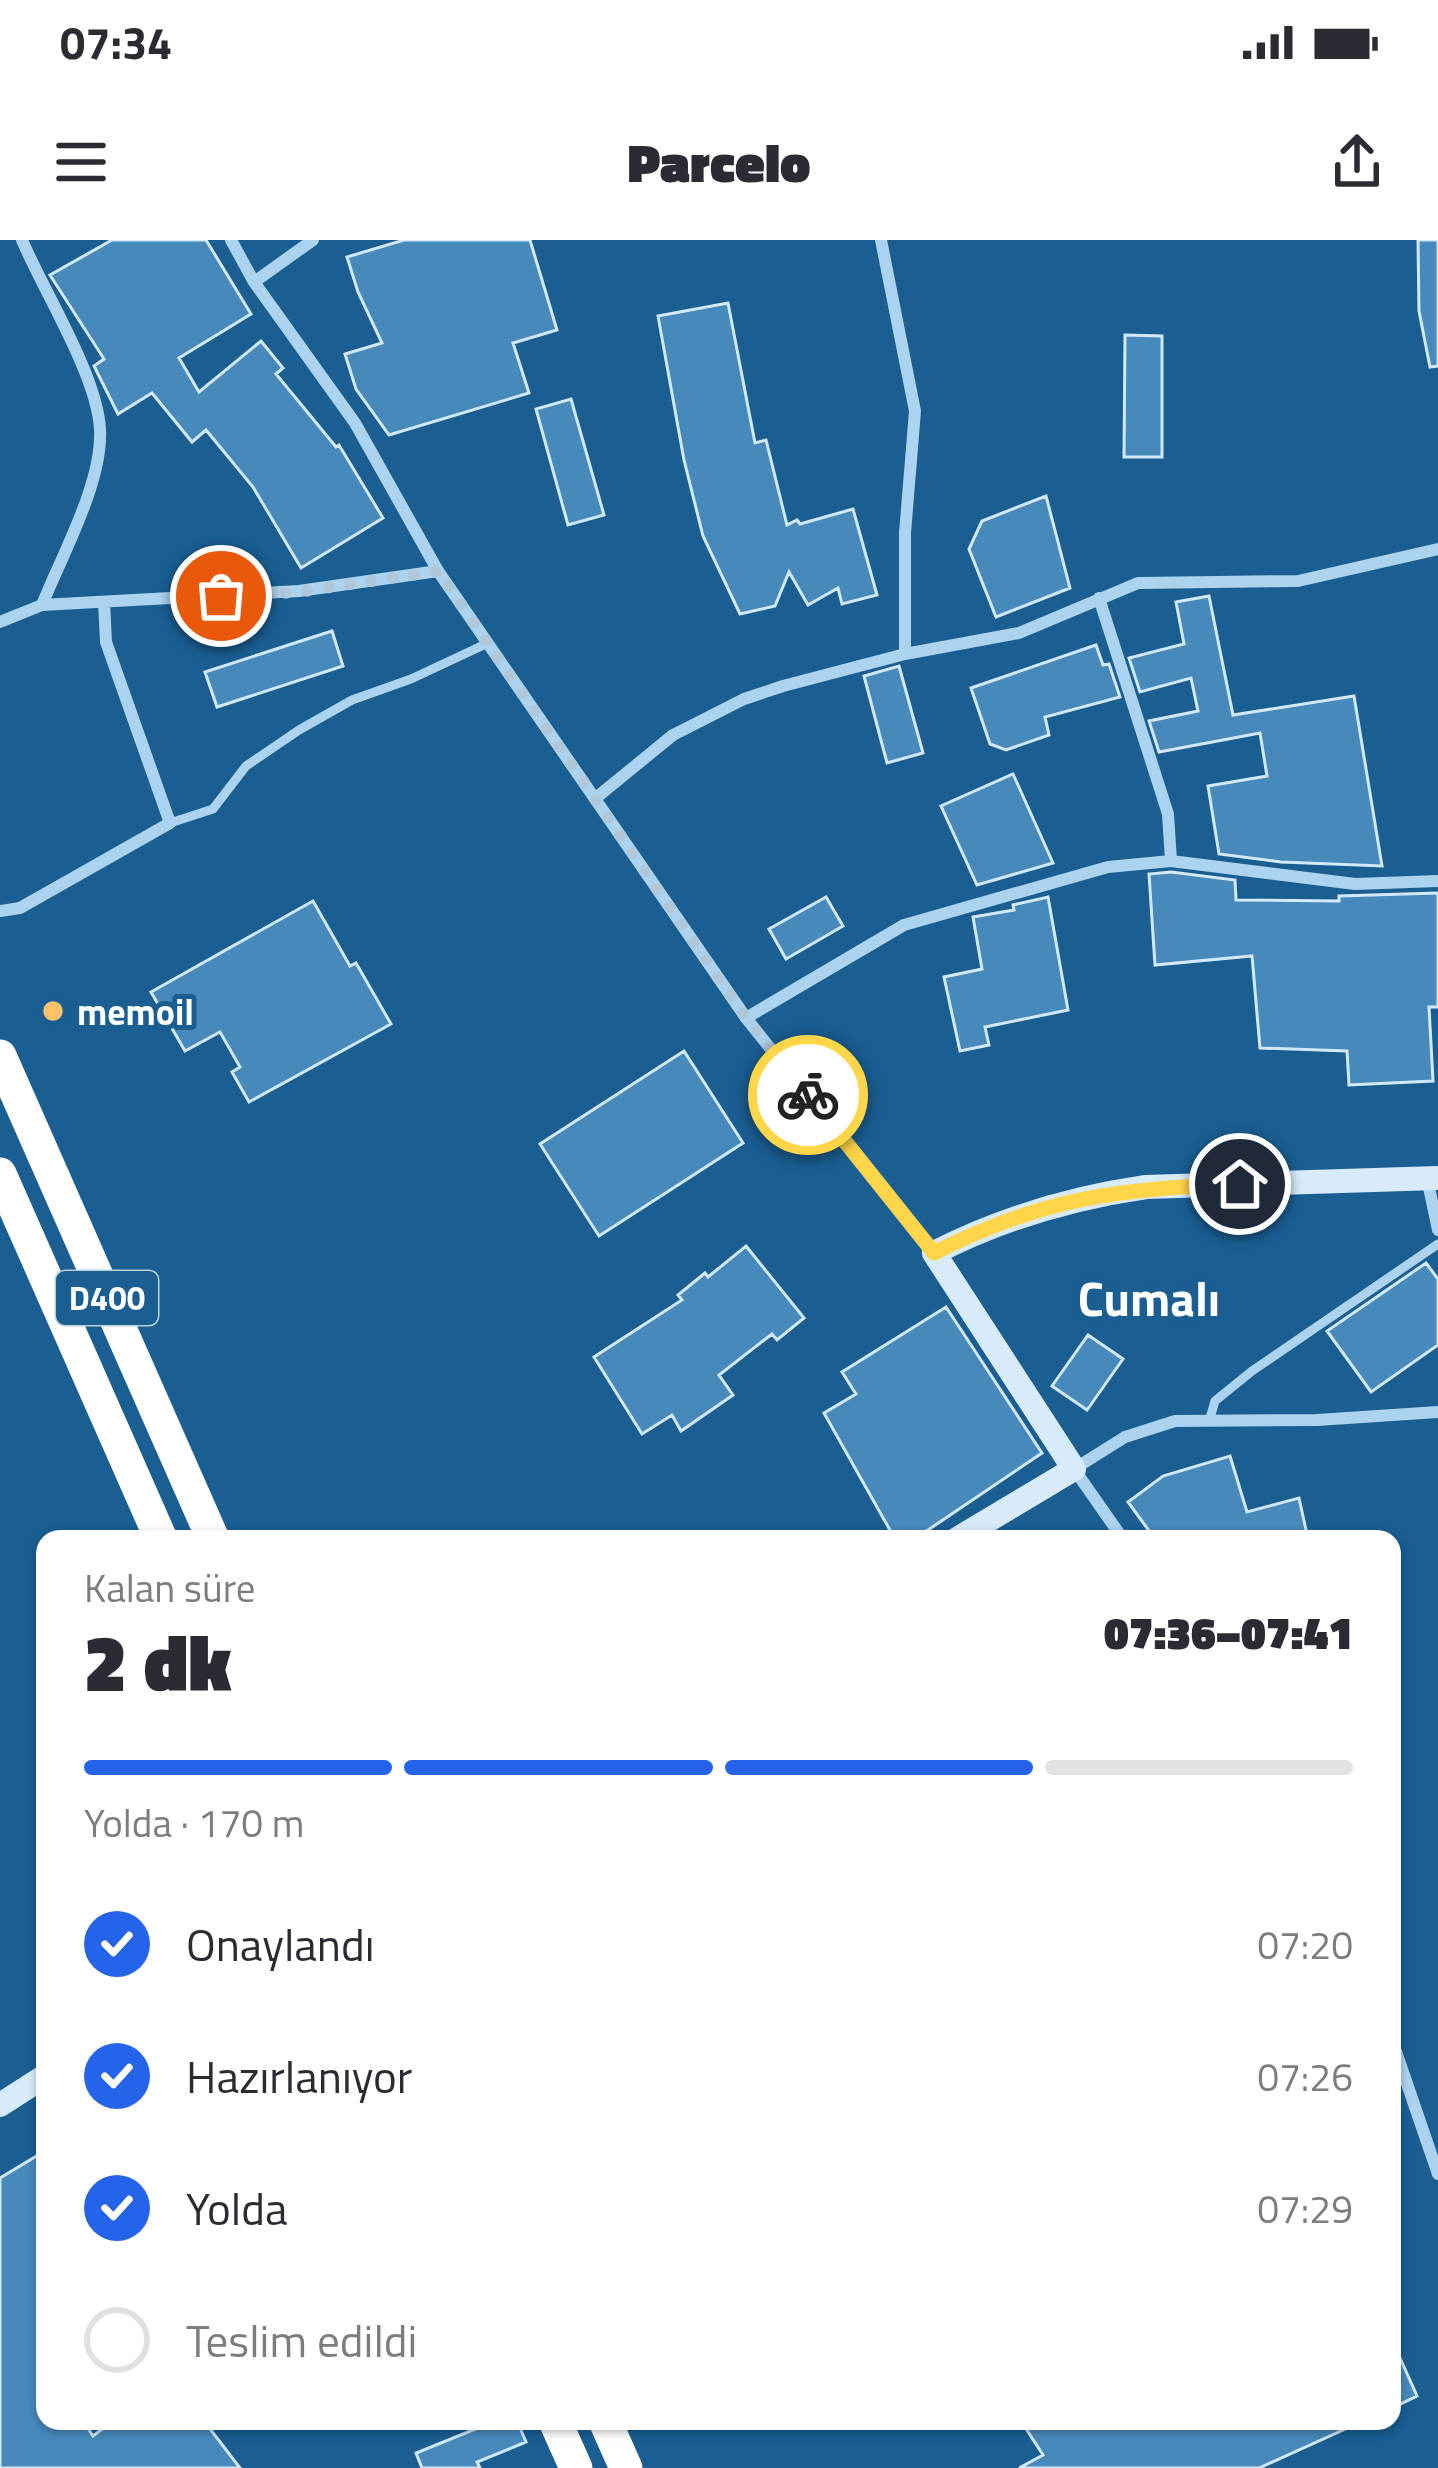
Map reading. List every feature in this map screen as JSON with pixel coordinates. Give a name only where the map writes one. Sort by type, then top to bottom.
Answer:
[{"type":"highway","name":"D400","points":[[0,1056],[209,1530]]},
{"type":"highway","name":"D400","points":[[0,1174],[157,1530]]},
{"type":"highway","points":[[558,2430],[576,2468]]},
{"type":"highway","points":[[609,2430],[626,2468]]},
{"type":"street","points":[[22,240],[55,302],[97,409],[100,432],[94,475],[42,604]]},
{"type":"street","points":[[231,240],[254,283],[355,423],[438,571],[746,1018],[934,1253],[1117,1530]]},
{"type":"street","points":[[254,283],[313,240]]},
{"type":"street","points":[[881,240],[915,411],[904,533],[905,654]]},
{"type":"street","points":[[596,797],[648,752],[704,717],[783,686],[905,654],[1019,633],[1138,583],[1298,581],[1438,549]]},
{"type":"street","points":[[0,622],[42,604],[299,592],[438,571]]},
{"type":"street","points":[[1099,598],[1168,814],[1171,861]]},
{"type":"street","points":[[0,911],[20,908],[170,823],[106,642],[104,602]]},
{"type":"street","points":[[746,1018],[868,943],[937,913],[1108,867],[1171,861],[1355,884],[1438,881]]},
{"type":"street","points":[[934,1253],[1016,1216],[1101,1193],[1146,1187],[1432,1178],[1438,1230]]},
{"type":"street","points":[[972,1530],[1125,1437],[1150,1427],[1210,1418],[1317,1420],[1438,1412]]},
{"type":"street","points":[[1401,2066],[1438,2174]]},
{"type":"street","points":[[0,2105],[36,2082]]},
{"type":"lane","points":[[170,823],[213,809],[246,766],[352,700],[488,643]]},
{"type":"lane","points":[[1210,1418],[1215,1401],[1252,1371],[1438,1244]]},
{"type":"building","points":[[112,240],[206,240],[251,314],[179,358],[199,392],[261,341],[283,368],[276,374],[339,445],[383,518],[301,568],[253,487],[206,430],[192,442],[152,393],[118,414],[94,366],[104,359],[50,275]]},
{"type":"building","points":[[404,240],[530,240],[557,330],[513,343],[529,393],[389,435],[356,389],[345,354],[382,343],[347,257]]},
{"type":"building","points":[[1418,240],[1438,240],[1438,366],[1430,367],[1419,311]]},
{"type":"building","points":[[728,303],[755,443],[766,440],[787,525],[853,509],[877,595],[842,604],[838,588],[808,605],[789,572],[775,606],[740,614],[703,536],[658,316]]},
{"type":"building","points":[[1125,335],[1162,336],[1162,457],[1124,457]]},
{"type":"building","points":[[571,399],[604,515],[568,525],[536,409]]},
{"type":"building","points":[[1046,496],[1070,588],[996,617],[969,549],[982,521]]},
{"type":"building","points":[[1209,596],[1233,715],[1354,696],[1382,866],[1219,854],[1208,786],[1267,776],[1260,733],[1159,752],[1149,721],[1198,711],[1191,678],[1140,692],[1129,658],[1184,644],[1176,602]]},
{"type":"building","points":[[332,631],[343,666],[217,707],[205,672]]},
{"type":"building","points":[[1096,645],[1103,665],[1109,664],[1120,697],[1045,717],[1049,735],[1006,750],[990,744],[971,688]]},
{"type":"building","points":[[899,666],[923,753],[887,763],[864,676]]},
{"type":"building","points":[[1013,774],[1053,863],[977,885],[941,806]]},
{"type":"building","points":[[1149,874],[1235,880],[1236,900],[1339,901],[1339,896],[1438,893],[1438,1007],[1429,1007],[1433,1081],[1349,1085],[1347,1051],[1260,1048],[1252,956],[1155,965]]},
{"type":"building","points":[[826,897],[843,926],[786,959],[769,929]]},
{"type":"building","points":[[1048,897],[1068,1010],[985,1027],[989,1045],[960,1051],[944,977],[982,969],[973,917],[1014,910],[1013,905]]},
{"type":"building","points":[[313,901],[391,1024],[249,1102],[232,1072],[240,1067],[220,1032],[185,1051],[151,992]]},
{"type":"building","points":[[684,1051],[743,1143],[599,1236],[540,1144]]},
{"type":"building","points":[[746,1246],[804,1318],[777,1340],[772,1334],[719,1375],[733,1395],[681,1431],[672,1415],[642,1434],[594,1357],[682,1300],[678,1295]]},
{"type":"building","points":[[1426,1263],[1438,1279],[1438,1345],[1371,1392],[1327,1331]]},
{"type":"building","points":[[946,1307],[1042,1453],[928,1530],[890,1530],[824,1413],[856,1394],[842,1372]]},
{"type":"building","points":[[1088,1335],[1123,1359],[1087,1410],[1052,1386]]},
{"type":"building","points":[[1230,1456],[1247,1512],[1299,1498],[1306,1530],[1148,1530],[1128,1502],[1163,1476]]},
{"type":"building","points":[[36,2156],[36,2430],[89,2430],[93,2436],[101,2430],[211,2430],[240,2468],[0,2468],[0,2178]]},
{"type":"building","points":[[1401,2360],[1417,2396],[1401,2404]]},
{"type":"building","points":[[473,2430],[521,2430],[526,2442],[477,2462],[480,2468],[422,2468],[416,2453]]},
{"type":"building","points":[[1027,2430],[1343,2430],[1259,2468],[1019,2468],[1043,2455]]},
{"type":"way so far","points":[[221,596],[299,592],[438,571],[746,1018],[808,1095]]},
{"type":"place","name":"memoil","points":[[53,1011]]},
{"type":"district","name":"Cumalı","points":[[1149,1298]]},
{"type":"route","points":[[808,1095],[934,1253],[974,1232],[1056,1203],[1146,1187],[1240,1184]]}]
